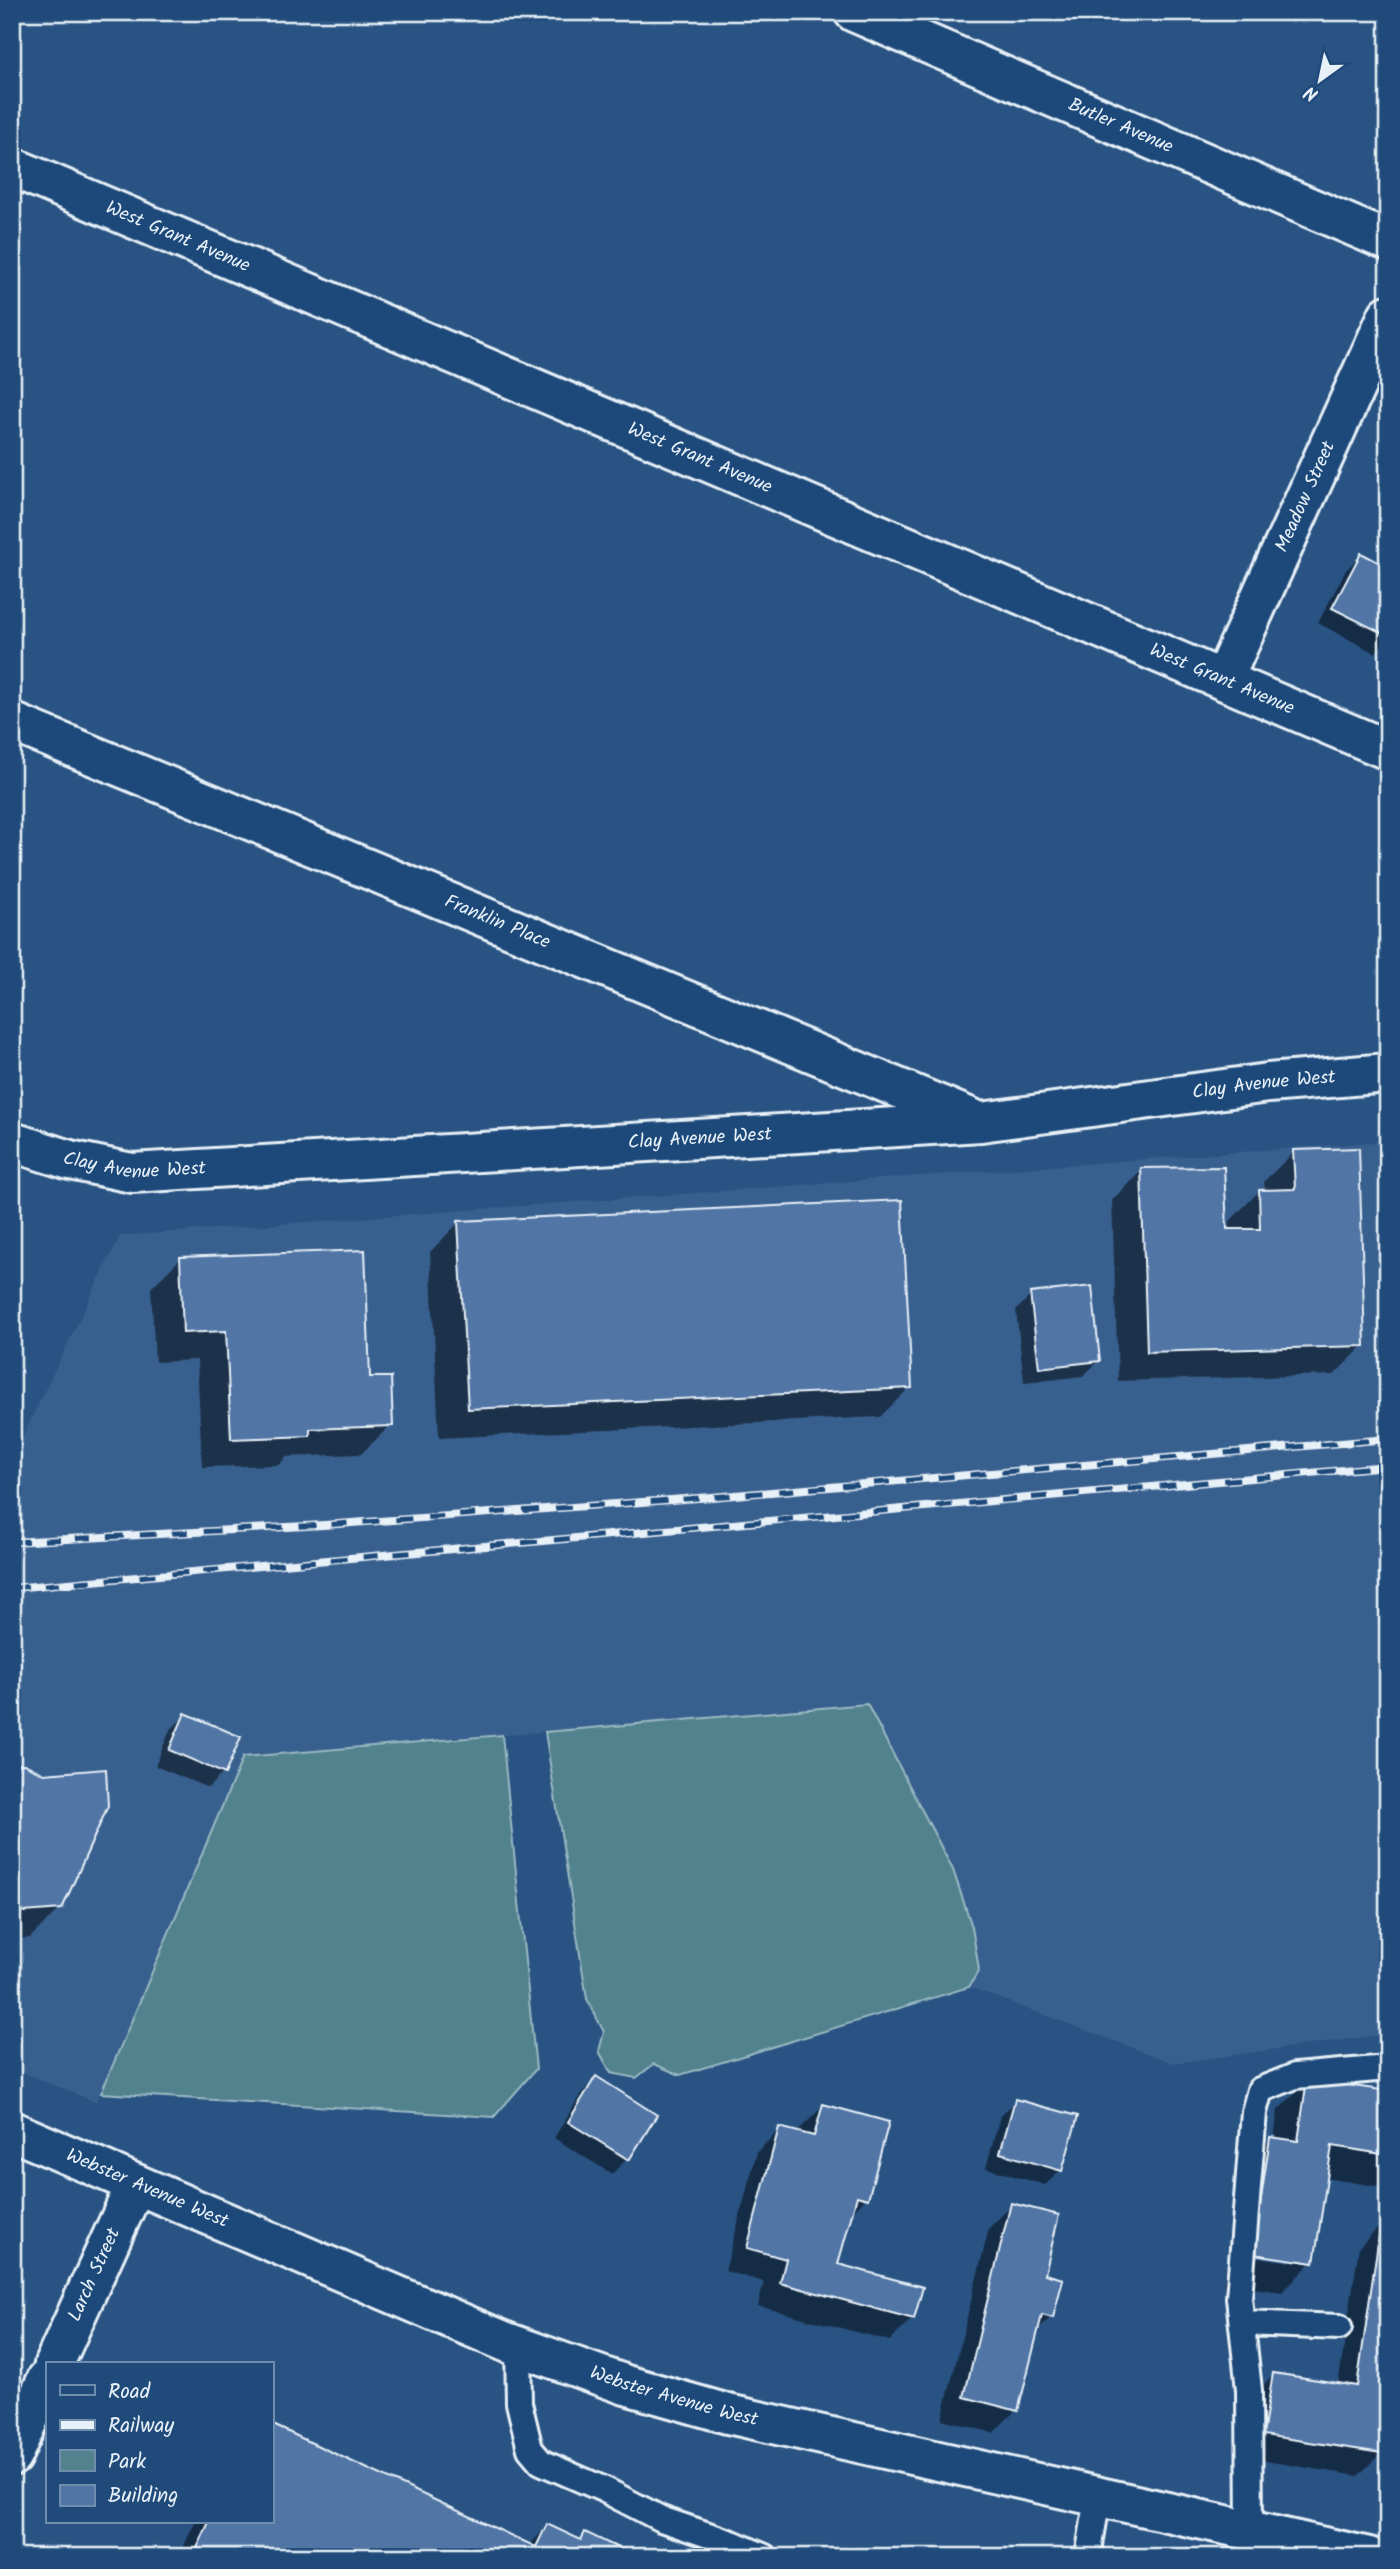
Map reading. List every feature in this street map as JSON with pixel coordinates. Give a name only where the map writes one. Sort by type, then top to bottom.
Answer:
[{"type":"street","name":"Butler Avenue","points":[[854,12],[1388,242]]},
{"type":"street","name":"West Grant Avenue","points":[[12,167],[1388,750]]},
{"type":"street","name":"Meadow Street","points":[[1223,680],[1388,314]]},
{"type":"street","name":"Franklin Place","points":[[12,722],[981,1122]]},
{"type":"street","name":"Clay Avenue West","points":[[12,1142],[69,1160],[132,1173],[981,1122],[1268,1083],[1388,1073]]},
{"type":"street","name":"Webster Avenue West","points":[[12,2131],[519,2346],[626,2385],[727,2414],[1369,2557]]},
{"type":"street","name":"Larch Street","points":[[55,2362],[136,2184]]},
{"type":"street","points":[[12,2456],[46,2381]]},
{"type":"lane","points":[[1250,2530],[1250,2390],[1239,2298],[1254,2112],[1260,2090],[1295,2076],[1388,2068]]},
{"type":"lane","points":[[1243,2323],[1339,2327]]},
{"type":"lane","points":[[519,2346],[519,2403],[530,2449],[541,2462],[606,2490],[661,2519],[765,2557]]},
{"type":"lane","points":[[1088,2557],[1098,2497]]},
{"type":"shaded area","points":[[1388,1141],[1388,2034],[1174,2063],[969,1987],[979,1970],[972,1927],[953,1870],[867,1704],[244,1757],[96,2102],[12,2068],[12,1458],[120,1236]]},
{"type":"green space","points":[[867,1704],[953,1870],[972,1927],[979,1970],[969,1987],[680,2075],[654,2064],[636,2078],[611,2073],[599,2051],[604,2032],[587,1999],[545,1732]]},
{"type":"green space","points":[[502,1735],[536,2069],[494,2117],[101,2093],[243,1757]]},
{"type":"building","points":[[1361,553],[1388,567],[1388,636],[1332,608]]},
{"type":"building","points":[[1359,1148],[1365,1346],[1147,1352],[1141,1168],[1224,1167],[1227,1229],[1260,1229],[1259,1190],[1295,1189],[1293,1150]]},
{"type":"building","points":[[902,1200],[912,1388],[468,1409],[458,1221]]},
{"type":"building","points":[[365,1250],[370,1377],[391,1377],[393,1426],[310,1429],[310,1436],[231,1439],[226,1331],[183,1333],[180,1257]]},
{"type":"building","points":[[1092,1286],[1100,1361],[1039,1368],[1030,1293]]},
{"type":"building","points":[[185,1713],[241,1737],[225,1774],[169,1750]]},
{"type":"building","points":[[24,1764],[44,1774],[106,1769],[108,1806],[62,1909],[24,1912],[12,1907],[12,1765]]},
{"type":"building","points":[[596,2076],[657,2115],[629,2160],[568,2122]]},
{"type":"building","points":[[1307,2079],[1388,2091],[1388,2155],[1332,2146],[1314,2263],[1253,2254],[1270,2137],[1298,2141]]},
{"type":"building","points":[[1015,2099],[1078,2116],[1062,2171],[1000,2153]]},
{"type":"building","points":[[823,2104],[889,2122],[868,2199],[857,2196],[838,2264],[923,2287],[914,2319],[780,2283],[786,2259],[747,2248],[779,2127],[814,2136]]},
{"type":"building","points":[[1011,2203],[1059,2215],[1045,2274],[1063,2279],[1053,2318],[1042,2315],[1018,2411],[964,2397]]},
{"type":"building","points":[[1381,2222],[1388,2223],[1388,2418],[1382,2453],[1263,2435],[1273,2373],[1357,2386]]},
{"type":"building","points":[[273,2425],[536,2547],[547,2524],[581,2540],[585,2532],[637,2557],[193,2557],[208,2524],[273,2524]]},
{"type":"railway","points":[[12,1542],[324,1525],[712,1497],[1388,1439]]},
{"type":"railway","points":[[12,1588],[1388,1466]]}]
